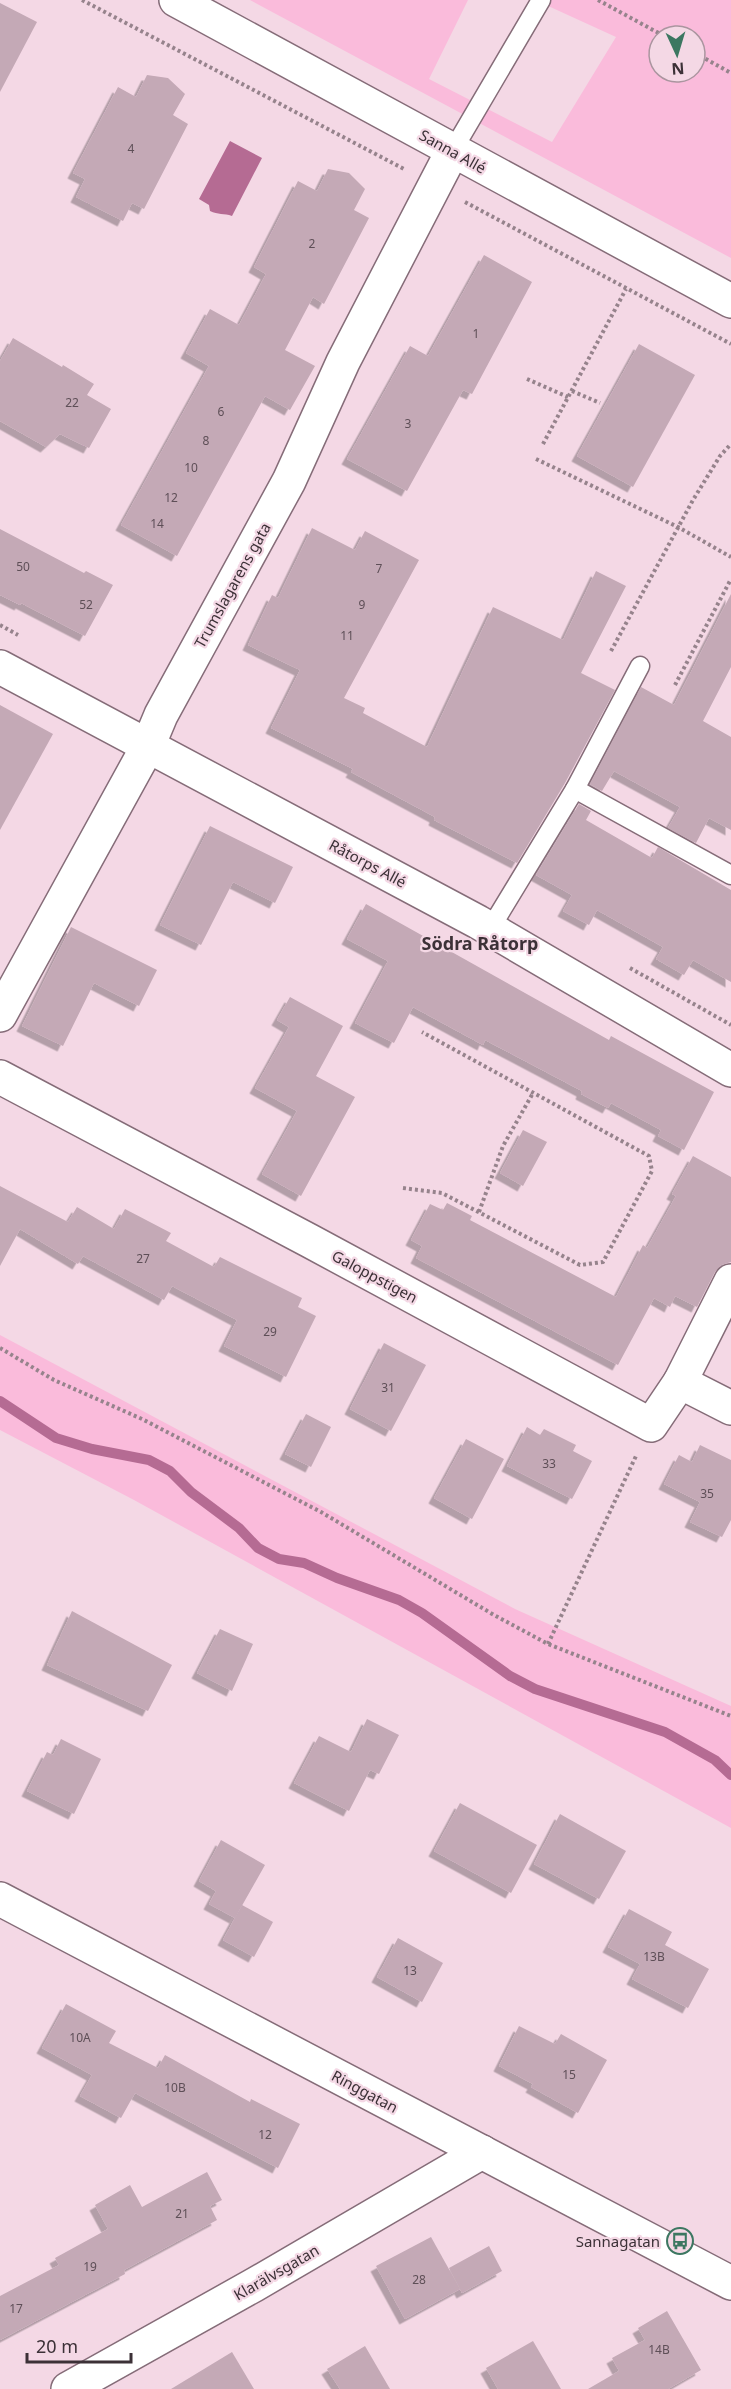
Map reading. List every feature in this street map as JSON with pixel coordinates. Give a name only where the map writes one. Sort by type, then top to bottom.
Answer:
[{"type":"street","name":"Sanna Allé","points":[[176,0],[731,301]]},
{"type":"street","name":"Trumslagarens gata","points":[[0,1015],[148,746],[161,715],[289,481],[343,362],[453,150]]},
{"type":"street","name":"Råtorps Allé","points":[[0,667],[490,929],[731,1070]]},
{"type":"street","name":"Galoppstigen","points":[[0,1077],[651,1425]]},
{"type":"street","points":[[651,1425],[680,1382],[731,1281]]},
{"type":"street","points":[[680,1382],[731,1408]]},
{"type":"street","name":"Ringgatan","points":[[0,1899],[731,2283]]},
{"type":"street","name":"Klarälvsgatan","points":[[68,2389],[254,2285],[482,2152]]},
{"type":"lane","points":[[453,150],[541,0]]},
{"type":"lane","points":[[490,929],[575,789],[640,666]]},
{"type":"lane","points":[[575,789],[731,875]]},
{"type":"path","points":[[598,0],[647,27]]},
{"type":"path","points":[[707,60],[731,73]]},
{"type":"path","points":[[543,444],[626,288]]},
{"type":"path","points":[[527,379],[568,398]]},
{"type":"path","points":[[572,391],[600,403]]},
{"type":"path","points":[[612,651],[678,527],[720,456],[731,444]]},
{"type":"path","points":[[536,459],[678,527],[731,557]]},
{"type":"path","points":[[675,685],[731,579]]},
{"type":"path","points":[[403,1188],[442,1193],[580,1265],[603,1262],[652,1171],[649,1156],[422,1032]]},
{"type":"path","points":[[479,1212],[503,1146],[533,1093]]},
{"type":"path","points":[[0,1348],[54,1380],[142,1419],[321,1512],[494,1615],[548,1644],[731,1716]]},
{"type":"path","points":[[548,1644],[651,1425]]},
{"type":"shaded area","points":[[250,0],[468,0],[429,79],[552,142],[616,37],[535,0],[731,0],[731,258]]},
{"type":"shaded area","points":[[230,141],[262,158],[232,216],[210,211],[209,205],[199,199]]},
{"type":"shaded area","points":[[0,1335],[515,1609],[731,1706],[731,1828],[134,1500],[0,1430]]},
{"type":"building","points":[[0,3],[37,22],[0,92]]},
{"type":"building","points":[[147,75],[168,78],[185,94],[173,115],[188,124],[144,209],[132,203],[123,221],[76,197],[85,179],[73,173],[118,87],[136,97]]},
{"type":"building","points":[[328,169],[349,173],[365,189],[354,210],[369,218],[324,304],[313,297],[285,350],[315,366],[290,410],[265,396],[177,556],[121,525],[209,366],[186,353],[210,309],[239,325],[266,274],[254,267],[298,181],[317,191]]},
{"type":"building","points":[[484,255],[532,282],[472,394],[463,390],[407,491],[347,459],[410,346],[428,356]]},
{"type":"building","points":[[13,338],[94,384],[87,395],[111,409],[89,448],[60,434],[46,447],[0,421],[0,361]]},
{"type":"building","points":[[639,344],[695,375],[633,487],[577,456]]},
{"type":"building","points":[[312,528],[355,550],[365,531],[419,560],[344,698],[365,708],[363,713],[427,747],[493,607],[563,640],[596,571],[626,586],[581,673],[615,690],[565,783],[517,863],[434,820],[435,817],[351,772],[353,769],[271,728],[300,670],[248,645],[272,595],[278,598]]},
{"type":"building","points":[[0,529],[84,573],[86,571],[113,585],[85,636],[21,603],[20,605],[0,595]]},
{"type":"building","points":[[731,594],[731,667],[703,721],[731,737],[731,830],[709,818],[696,843],[668,828],[680,807],[614,771],[602,791],[590,784],[641,687],[674,705]]},
{"type":"building","points":[[0,705],[53,734],[0,830]]},
{"type":"building","points":[[579,804],[591,811],[586,820],[652,858],[658,847],[731,890],[731,982],[693,960],[684,975],[656,959],[663,947],[597,910],[589,925],[563,911],[572,895],[536,875]]},
{"type":"building","points":[[210,826],[293,867],[275,903],[233,882],[201,945],[160,925]]},
{"type":"building","points":[[366,904],[609,1040],[611,1036],[714,1092],[684,1150],[658,1136],[661,1130],[611,1103],[608,1108],[581,1094],[582,1091],[485,1040],[483,1045],[413,1007],[394,1043],[355,1023],[388,961],[347,939]]},
{"type":"building","points":[[71,927],[157,970],[139,1006],[94,983],[63,1046],[22,1026]]},
{"type":"building","points":[[290,997],[343,1026],[316,1076],[355,1097],[301,1196],[262,1174],[297,1111],[255,1088],[289,1027],[277,1020]]},
{"type":"building","points":[[523,1130],[547,1142],[523,1186],[500,1173]]},
{"type":"building","points":[[693,1156],[731,1177],[731,1262],[721,1265],[715,1272],[697,1307],[675,1296],[670,1307],[654,1298],[618,1365],[416,1258],[422,1246],[411,1240],[430,1204],[443,1210],[447,1203],[472,1216],[470,1220],[616,1297],[643,1245],[647,1248],[676,1196],[672,1194]]},
{"type":"building","points":[[0,1186],[68,1222],[77,1207],[114,1229],[125,1209],[171,1233],[166,1241],[214,1267],[220,1257],[302,1298],[298,1307],[316,1316],[286,1377],[224,1346],[237,1320],[172,1286],[164,1300],[83,1256],[78,1264],[20,1229],[0,1266]]},
{"type":"building","points":[[384,1343],[426,1365],[391,1431],[350,1409]]},
{"type":"building","points":[[306,1414],[331,1427],[311,1467],[285,1454]]},
{"type":"building","points":[[527,1427],[540,1435],[544,1429],[576,1445],[573,1451],[592,1461],[572,1499],[507,1466]]},
{"type":"building","points":[[466,1439],[504,1459],[472,1519],[434,1498]]},
{"type":"building","points":[[700,1445],[731,1460],[731,1520],[722,1537],[690,1522],[700,1502],[664,1484],[679,1455],[692,1462]]},
{"type":"building","points":[[72,1611],[172,1665],[148,1711],[47,1665]]},
{"type":"building","points":[[220,1629],[253,1644],[232,1691],[197,1673]]},
{"type":"building","points":[[367,1719],[399,1735],[379,1774],[370,1770],[349,1811],[294,1783],[319,1736],[351,1752]]},
{"type":"building","points":[[61,1739],[101,1759],[74,1814],[27,1791],[47,1752],[53,1755]]},
{"type":"building","points":[[460,1803],[537,1845],[511,1893],[434,1851]]},
{"type":"building","points":[[560,1814],[626,1851],[599,1899],[534,1864]]},
{"type":"building","points":[[221,1840],[265,1865],[235,1918],[209,1904],[216,1891],[199,1881]]},
{"type":"building","points":[[242,1905],[273,1922],[254,1957],[223,1940]]},
{"type":"building","points":[[629,1909],[672,1932],[665,1945],[709,1969],[688,2008],[632,1979],[640,1964],[608,1947]]},
{"type":"building","points":[[398,1938],[443,1963],[422,2002],[377,1977]]},
{"type":"building","points":[[66,2004],[116,2031],[109,2043],[158,2068],[165,2055],[250,2102],[251,2099],[300,2124],[278,2168],[135,2093],[121,2118],[80,2096],[92,2075],[42,2048]]},
{"type":"building","points":[[519,2026],[555,2044],[561,2034],[607,2060],[578,2113],[531,2087],[533,2084],[499,2066]]},
{"type":"building","points":[[207,2172],[222,2200],[210,2206],[217,2220],[124,2270],[125,2274],[0,2340],[0,2296],[59,2265],[55,2258],[108,2229],[95,2205],[130,2185],[142,2207]]},
{"type":"building","points":[[431,2237],[460,2289],[405,2319],[376,2266]]},
{"type":"building","points":[[489,2246],[502,2271],[462,2293],[449,2268]]},
{"type":"building","points":[[667,2311],[701,2370],[668,2389],[588,2389],[619,2371],[612,2358],[645,2340],[638,2328]]},
{"type":"building","points":[[533,2341],[561,2389],[498,2389],[486,2368]]},
{"type":"building","points":[[365,2346],[390,2389],[340,2389],[327,2369]]},
{"type":"building","points":[[232,2352],[254,2389],[171,2389]]},
{"type":"waterway","points":[[0,1401],[56,1438],[92,1449],[149,1460],[170,1471],[191,1492],[239,1528],[258,1548],[279,1559],[304,1563],[337,1578],[399,1600],[422,1613],[510,1676],[535,1689],[665,1732],[715,1760],[731,1775]]},
{"type":"place","name":"Sannagatan","points":[[680,2241]]},
{"type":"district","name":"Södra Råtorp","points":[[480,943]]}]
